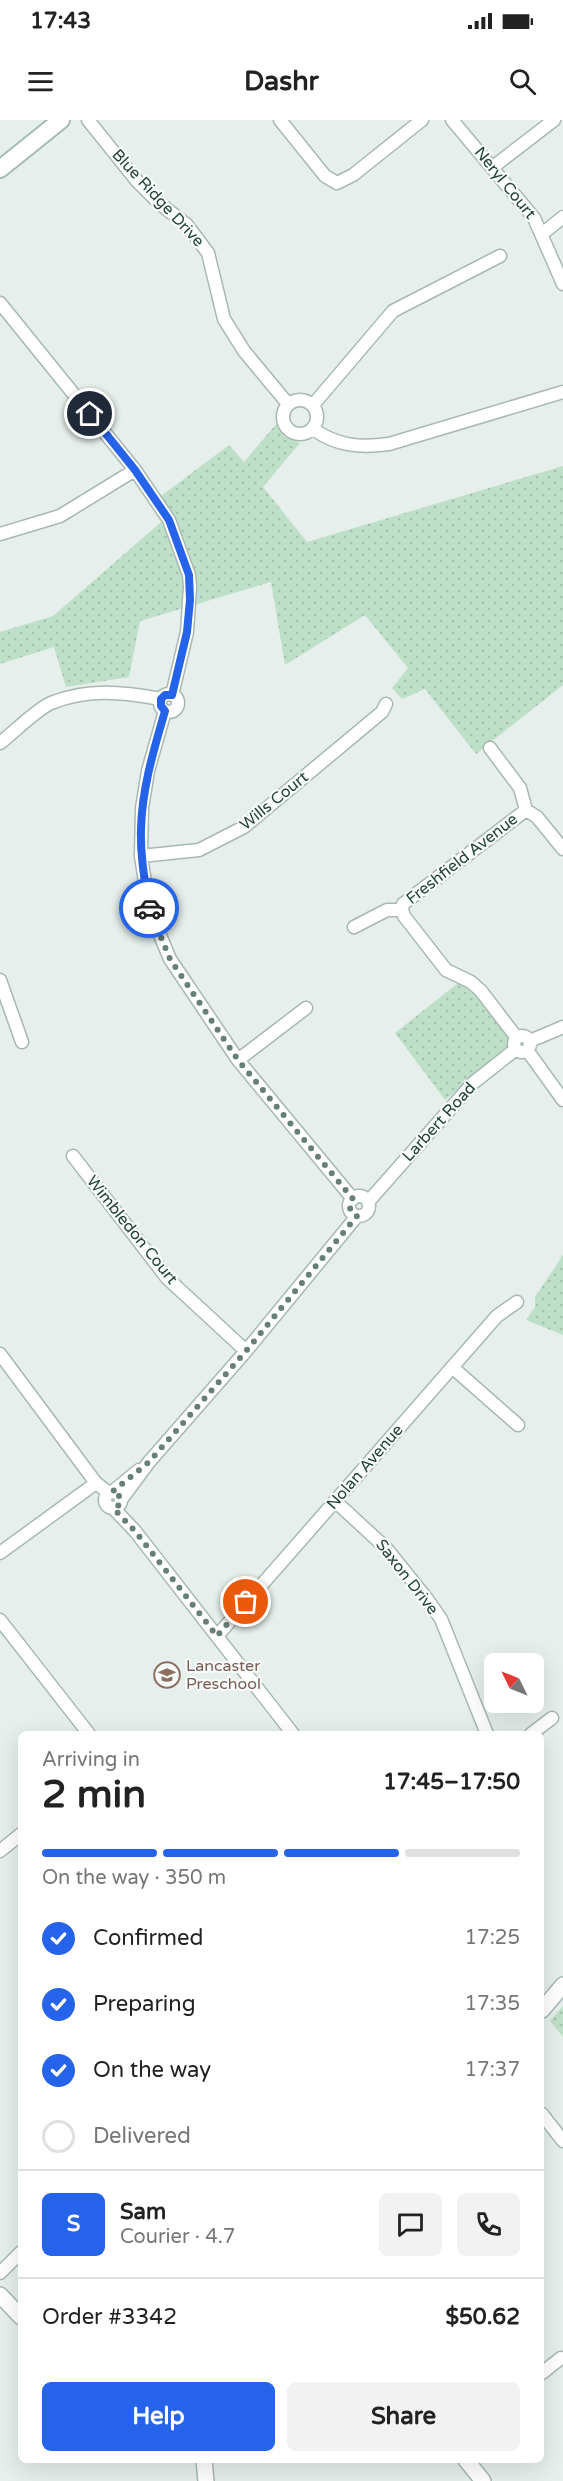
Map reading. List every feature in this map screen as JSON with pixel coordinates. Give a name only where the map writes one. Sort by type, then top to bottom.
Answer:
[{"type":"main road","points":[[0,169],[61,120]]},
{"type":"street","name":"Blue Ridge Drive","points":[[88,120],[137,181],[159,203],[187,225],[208,253],[224,319],[244,351],[288,405]]},
{"type":"street","points":[[280,120],[325,176],[337,183],[353,175],[422,120]]},
{"type":"street","name":"Neryl Court","points":[[452,120],[493,166],[534,218],[563,284]]},
{"type":"street","points":[[493,166],[554,120]]},
{"type":"street","points":[[542,234],[563,217]]},
{"type":"street","points":[[313,405],[393,311],[500,256]]},
{"type":"street","points":[[0,303],[135,470],[169,520],[189,575],[190,600],[187,632],[148,771],[142,808],[141,856],[149,909],[170,959],[238,1060],[353,1199]]},
{"type":"street","points":[[313,429],[327,439],[343,444],[366,447],[388,444],[563,392]]},
{"type":"street","points":[[303,400],[313,405],[317,420],[313,429],[297,434],[288,429],[284,425],[283,414],[288,405],[303,400]]},
{"type":"street","points":[[0,534],[60,516],[135,470]]},
{"type":"street","points":[[0,743],[50,704],[105,692],[122,692],[166,702]]},
{"type":"street","name":"Wills Court","points":[[141,856],[199,850],[244,827],[382,712],[386,704]]},
{"type":"street","name":"Freshfield Avenue","points":[[490,748],[520,788],[526,810],[537,817],[563,849]]},
{"type":"street","name":"Freshfield Avenue","points":[[526,810],[408,899],[403,904],[402,910],[446,970],[471,982],[481,991],[563,1100]]},
{"type":"street","name":"Freshfield Avenue","points":[[354,927],[387,910],[402,910]]},
{"type":"street","points":[[0,980],[22,1042]]},
{"type":"street","points":[[238,1060],[306,1008]]},
{"type":"street","name":"Larbert Road","points":[[368,1202],[473,1083],[522,1045],[563,1027]]},
{"type":"street","name":"Wimbledon Court","points":[[73,1156],[167,1278],[246,1351]]},
{"type":"street","points":[[113,1500],[246,1351],[357,1216],[367,1212],[368,1202],[362,1197],[353,1199]]},
{"type":"street","points":[[353,1199],[350,1209],[357,1216]]},
{"type":"street","name":"Nolan Avenue","points":[[217,1636],[496,1316],[517,1302]]},
{"type":"street","points":[[0,1354],[96,1483],[113,1500],[291,1731]]},
{"type":"street","points":[[452,1366],[518,1425]]},
{"type":"street","points":[[0,1553],[96,1483]]},
{"type":"street","name":"Saxon Drive","points":[[335,1501],[374,1535],[428,1599],[441,1619],[485,1731]]},
{"type":"street","points":[[0,1620],[87,1731]]},
{"type":"street","points":[[535,1731],[552,1718]]},
{"type":"street","points":[[0,1851],[18,1836]]},
{"type":"street","points":[[544,2008],[563,1985]]},
{"type":"street","points":[[544,2117],[563,2141]]},
{"type":"street","points":[[0,2273],[18,2255]]},
{"type":"street","points":[[0,2295],[18,2314]]},
{"type":"street","points":[[544,2371],[561,2358]]},
{"type":"street","points":[[204,2463],[206,2481]]},
{"type":"street","points":[[468,2463],[483,2481]]},
{"type":"green space","points":[[277,423],[285,437],[300,443],[263,487],[307,542],[563,466],[563,685],[476,754],[425,689],[402,699],[392,688],[408,668],[365,615],[285,665],[271,582],[140,621],[129,677],[66,687],[54,647],[0,664],[0,632],[53,616],[168,516],[157,499],[229,445],[244,462]]},
{"type":"green space","points":[[458,983],[478,994],[509,1037],[509,1048],[445,1100],[395,1033]]},
{"type":"green space","points":[[563,1255],[563,1335],[526,1320],[535,1307],[535,1297]]},
{"type":"green space","points":[[563,2006],[563,2037],[550,2021]]},
{"type":"way so far","points":[[149,908],[170,959],[227,1044],[353,1199],[349,1205],[352,1214],[357,1216],[246,1351],[149,1462],[112,1492],[118,1494],[121,1500],[121,1503],[114,1509],[135,1531],[217,1636],[246,1602]]},
{"type":"place","name":"Lancaster Preschool","points":[[167,1675]]},
{"type":"route","points":[[90,414],[135,470],[169,520],[189,575],[190,600],[187,632],[172,695],[162,696],[161,699],[162,709],[165,711],[148,771],[142,808],[141,856],[149,908]]}]
